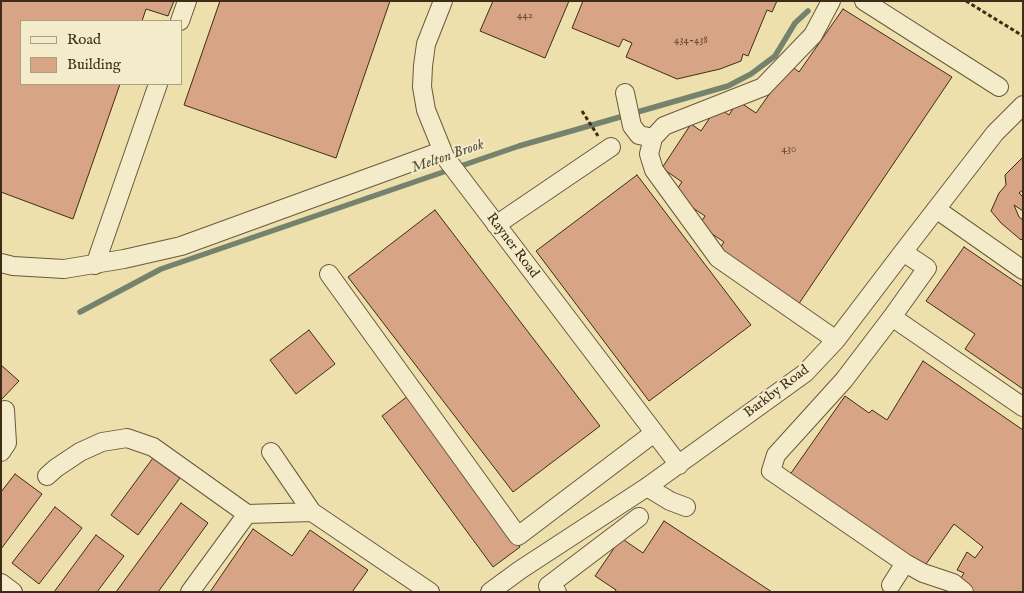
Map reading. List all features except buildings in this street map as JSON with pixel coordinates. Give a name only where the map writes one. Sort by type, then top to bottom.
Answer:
[{"type":"street","points":[[180,20],[186,1]]},
{"type":"street","name":"Rayner Road","points":[[443,1],[426,44],[422,87],[426,110],[443,154],[679,465]]},
{"type":"street","points":[[831,1],[813,35],[763,87],[664,126],[653,138],[649,154],[654,170],[718,258],[836,340]]},
{"type":"street","points":[[864,1],[999,87]]},
{"type":"street","points":[[95,265],[158,85]]},
{"type":"street","points":[[625,93],[632,126],[639,135],[653,138]]},
{"type":"street","name":"Barkby Road","points":[[490,592],[679,465],[805,373],[836,340],[995,133],[1023,105]]},
{"type":"street","points":[[496,225],[612,147]]},
{"type":"street","points":[[1,263],[13,266],[64,269],[124,260],[181,246],[443,154]]},
{"type":"street","points":[[936,209],[1023,270]]},
{"type":"street","points":[[903,252],[927,268],[844,380],[776,455],[771,471],[905,562],[923,573],[953,584],[964,592]]},
{"type":"street","points":[[329,274],[518,536],[654,433]]},
{"type":"street","points":[[892,317],[1023,407]]},
{"type":"street","points":[[1,452],[6,443],[5,410]]},
{"type":"street","points":[[46,476],[80,452],[102,442],[127,438],[153,448],[247,514],[312,512]]},
{"type":"street","points":[[271,452],[312,512],[430,592]]},
{"type":"street","points":[[647,487],[670,501],[686,507]]},
{"type":"street","points":[[190,592],[247,514]]},
{"type":"street","points":[[557,592],[548,586],[639,517]]},
{"type":"street","points":[[544,554],[564,573]]},
{"type":"street","points":[[892,585],[905,562]]},
{"type":"street","points":[[1,583],[13,592]]},
{"type":"path","points":[[966,1],[1023,36]]},
{"type":"path","points":[[582,111],[598,134]]},
{"type":"waterway","name":"Melton Brook","points":[[80,312],[161,269],[519,146],[728,86],[751,74],[775,56],[795,23],[808,11]]}]
